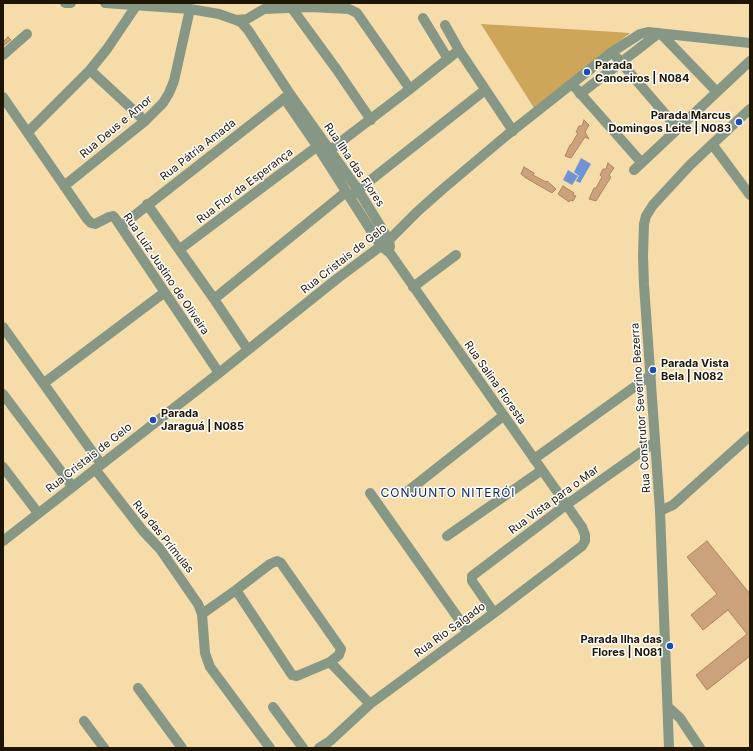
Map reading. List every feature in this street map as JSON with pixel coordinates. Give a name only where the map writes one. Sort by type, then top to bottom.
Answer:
[{"type":"street","points":[[65,3],[71,3]]},
{"type":"street","points":[[105,3],[190,10],[219,14],[236,20],[247,19],[264,9],[291,7],[343,8],[357,13],[410,89]]},
{"type":"street","points":[[28,132],[90,70],[111,44],[136,6]]},
{"type":"street","points":[[291,7],[371,120]]},
{"type":"street","name":"Rua Deus e Amor","points":[[64,186],[145,121],[163,103],[174,81],[190,10]]},
{"type":"street","points":[[423,18],[448,58]]},
{"type":"street","name":"Rua Ilha das Flores","points":[[236,20],[241,22],[248,30],[287,96],[321,144],[347,194],[385,243]]},
{"type":"street","points":[[445,25],[459,50],[512,131]]},
{"type":"street","name":"Rua Cristais de Gelo","points":[[3,541],[219,373],[338,278],[385,243],[418,211],[512,131],[612,52],[640,34],[648,32],[750,43]]},
{"type":"street","points":[[580,94],[659,33],[666,38],[717,92]]},
{"type":"street","points":[[3,55],[27,34]]},
{"type":"street","points":[[330,150],[371,120],[459,50]]},
{"type":"street","points":[[612,52],[678,129]]},
{"type":"street","points":[[634,170],[750,61]]},
{"type":"street","points":[[90,70],[145,121]]},
{"type":"street","points":[[572,84],[641,162]]},
{"type":"street","points":[[214,299],[347,194],[358,190],[485,90]]},
{"type":"street","name":"Rua Pátria Amada","points":[[121,226],[147,204],[287,96]]},
{"type":"street","name":"Rua Luiz Justino de Oliveira","points":[[3,97],[83,215],[91,223],[98,223],[111,216],[115,218],[219,373]]},
{"type":"street","name":"Rua Construtor Severino Bezerra","points":[[669,748],[660,511],[643,256],[643,233],[646,216],[653,205],[712,144],[750,109]]},
{"type":"street","name":"Rua Ilha das Flores","points":[[321,144],[330,150],[358,190],[390,253]]},
{"type":"street","name":"Rua Flor da Esperança","points":[[180,249],[321,144]]},
{"type":"street","points":[[712,144],[750,195]]},
{"type":"street","points":[[147,204],[180,249],[248,350]]},
{"type":"street","name":"Rua Salina Floresta","points":[[390,253],[582,527]]},
{"type":"street","points":[[413,287],[456,254]]},
{"type":"street","points":[[44,383],[165,292]]},
{"type":"street","name":"Rua das Prímulas","points":[[3,327],[44,383],[98,466],[117,499],[172,565],[198,604],[202,614],[205,653],[210,667],[270,748]]},
{"type":"street","points":[[534,459],[651,375]]},
{"type":"street","points":[[3,394],[72,486]]},
{"type":"street","points":[[408,491],[503,416]]},
{"type":"street","points":[[660,511],[673,505],[750,436]]},
{"type":"street","name":"Rua Vista para o Mar","points":[[494,613],[472,581],[472,576],[655,442]]},
{"type":"street","points":[[3,467],[38,513]]},
{"type":"street","points":[[447,536],[542,470]]},
{"type":"street","points":[[370,493],[468,632]]},
{"type":"street","name":"Rua Rio Salgado","points":[[319,748],[332,744],[370,704],[582,546],[585,541],[585,534],[582,527]]},
{"type":"street","points":[[202,614],[270,564],[274,562],[281,563],[341,649],[339,655],[330,662],[296,676],[292,675],[236,590]]},
{"type":"street","points":[[330,662],[370,704]]},
{"type":"street","points":[[138,688],[182,748]]},
{"type":"street","points":[[273,707],[303,748]]},
{"type":"street","points":[[668,707],[680,718],[700,748]]},
{"type":"street","points":[[84,721],[104,748]]},
{"type":"shaded area","points":[[481,24],[584,30],[630,33],[534,108]]},
{"type":"water","points":[[581,158],[591,164],[580,183],[576,181],[579,176],[574,172]]},
{"type":"water","points":[[568,170],[578,176],[572,185],[563,180]]},
{"type":"building","points":[[8,37],[11,40],[3,46],[3,42]]},
{"type":"building","points":[[584,120],[589,125],[585,132],[589,139],[585,137],[571,158],[565,156],[578,133],[576,132],[579,126],[582,126]]},
{"type":"building","points":[[608,163],[614,168],[609,175],[611,177],[596,201],[589,199],[594,188],[596,188],[602,177],[600,175],[603,169],[606,169]]},
{"type":"building","points":[[524,167],[534,173],[533,175],[546,182],[547,181],[556,189],[552,193],[526,178],[521,174]]},
{"type":"building","points":[[563,186],[576,196],[573,201],[570,200],[569,202],[558,194]]},
{"type":"building","points":[[707,541],[750,594],[750,656],[707,690],[696,675],[747,634],[728,610],[703,630],[691,615],[717,594],[687,557]]},
{"type":"place","name":"Parada Canoeiros | N084","points":[[587,72]]},
{"type":"place","name":"Parada Marcus Domingos Leite | N083","points":[[739,122]]},
{"type":"place","name":"Parada Vista Bela | N082","points":[[653,370]]},
{"type":"place","name":"Parada Jaraguá | N085","points":[[153,420]]},
{"type":"place","name":"Parada Ilha das Flores | N081","points":[[670,646]]},
{"type":"district","name":"CONJUNTO NITERÓI","points":[[448,493]]}]
